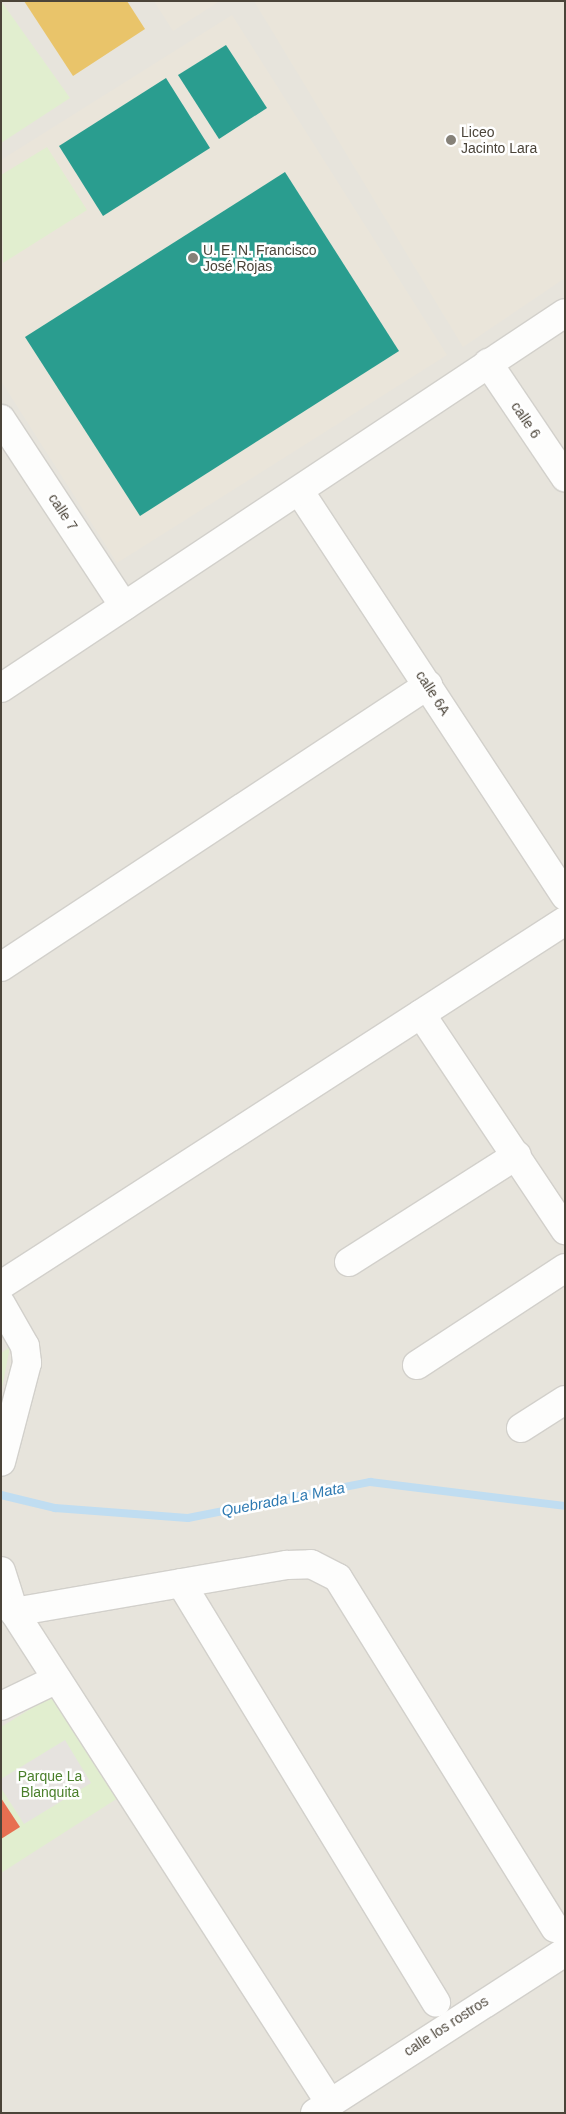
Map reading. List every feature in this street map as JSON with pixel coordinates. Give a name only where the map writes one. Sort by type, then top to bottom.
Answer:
[{"type":"street","points":[[1,688],[300,492],[488,363],[565,313]]},
{"type":"street","name":"calle 6","points":[[488,363],[565,477]]},
{"type":"street","name":"calle 7","points":[[1,419],[124,606]]},
{"type":"street","name":"calle 6A","points":[[300,492],[565,896]]},
{"type":"street","points":[[1,967],[428,685]]},
{"type":"street","points":[[1,1285],[565,921]]},
{"type":"street","points":[[421,1014],[517,1155],[565,1230]]},
{"type":"street","points":[[349,1262],[517,1155]]},
{"type":"street","points":[[417,1365],[565,1268]]},
{"type":"street","points":[[1,1304],[17,1332],[27,1363],[2,1454]]},
{"type":"street","points":[[521,1428],[565,1400]]},
{"type":"street","points":[[14,1612],[287,1565],[311,1564],[338,1578],[560,1940]]},
{"type":"street","points":[[1,1571],[14,1612],[322,2108]]},
{"type":"street","points":[[181,1583],[436,2003]]},
{"type":"street","points":[[1,1706],[57,1679]]},
{"type":"street","name":"calle los rostros","points":[[322,2108],[560,1940]]},
{"type":"shaded area","points":[[1,1],[565,1],[565,2113],[1,2113]]},
{"type":"shaded area","points":[[154,1],[220,1],[173,31]]},
{"type":"shaded area","name":"Liceo Jacinto Lara","points":[[254,1],[565,1],[565,278],[463,347]]},
{"type":"shaded area","name":"U. E. N. Francisco José Rojas","points":[[232,15],[447,355],[117,563],[1,381],[1,160]]},
{"type":"shaded area","points":[[65,1740],[91,1783],[24,1824],[1,1788],[1,1779]]},
{"type":"green space","points":[[1,1],[70,98],[1,143]]},
{"type":"green space","points":[[47,147],[87,210],[3,263],[1,175]]},
{"type":"green space","points":[[10,1347],[1,1393],[1,1353]]},
{"type":"green space","name":"Parque La Blanquita","points":[[53,1695],[118,1798],[1,1873],[1,1727]]},
{"type":"building: Viviendas","points":[[24,1],[127,1],[145,29],[73,76]]},
{"type":"building: Comercios","points":[[1,1798],[20,1827],[1,1839]]},
{"type":"building: Escuelas","points":[[226,45],[267,108],[219,139],[178,75]]},
{"type":"building: Escuelas","points":[[166,78],[210,148],[103,216],[59,146]]},
{"type":"building: Escuelas","name":"U. E. N. Francisco José Rojas","points":[[285,172],[399,351],[140,516],[25,337]]},
{"type":"waterway","name":"Quebrada La Mata","points":[[1,1495],[55,1508],[188,1518],[370,1482],[565,1506]]},
{"type":"place","name":"Liceo Jacinto Lara","points":[[451,140]]},
{"type":"place","name":"U. E. N. Francisco José Rojas","points":[[193,258]]}]
